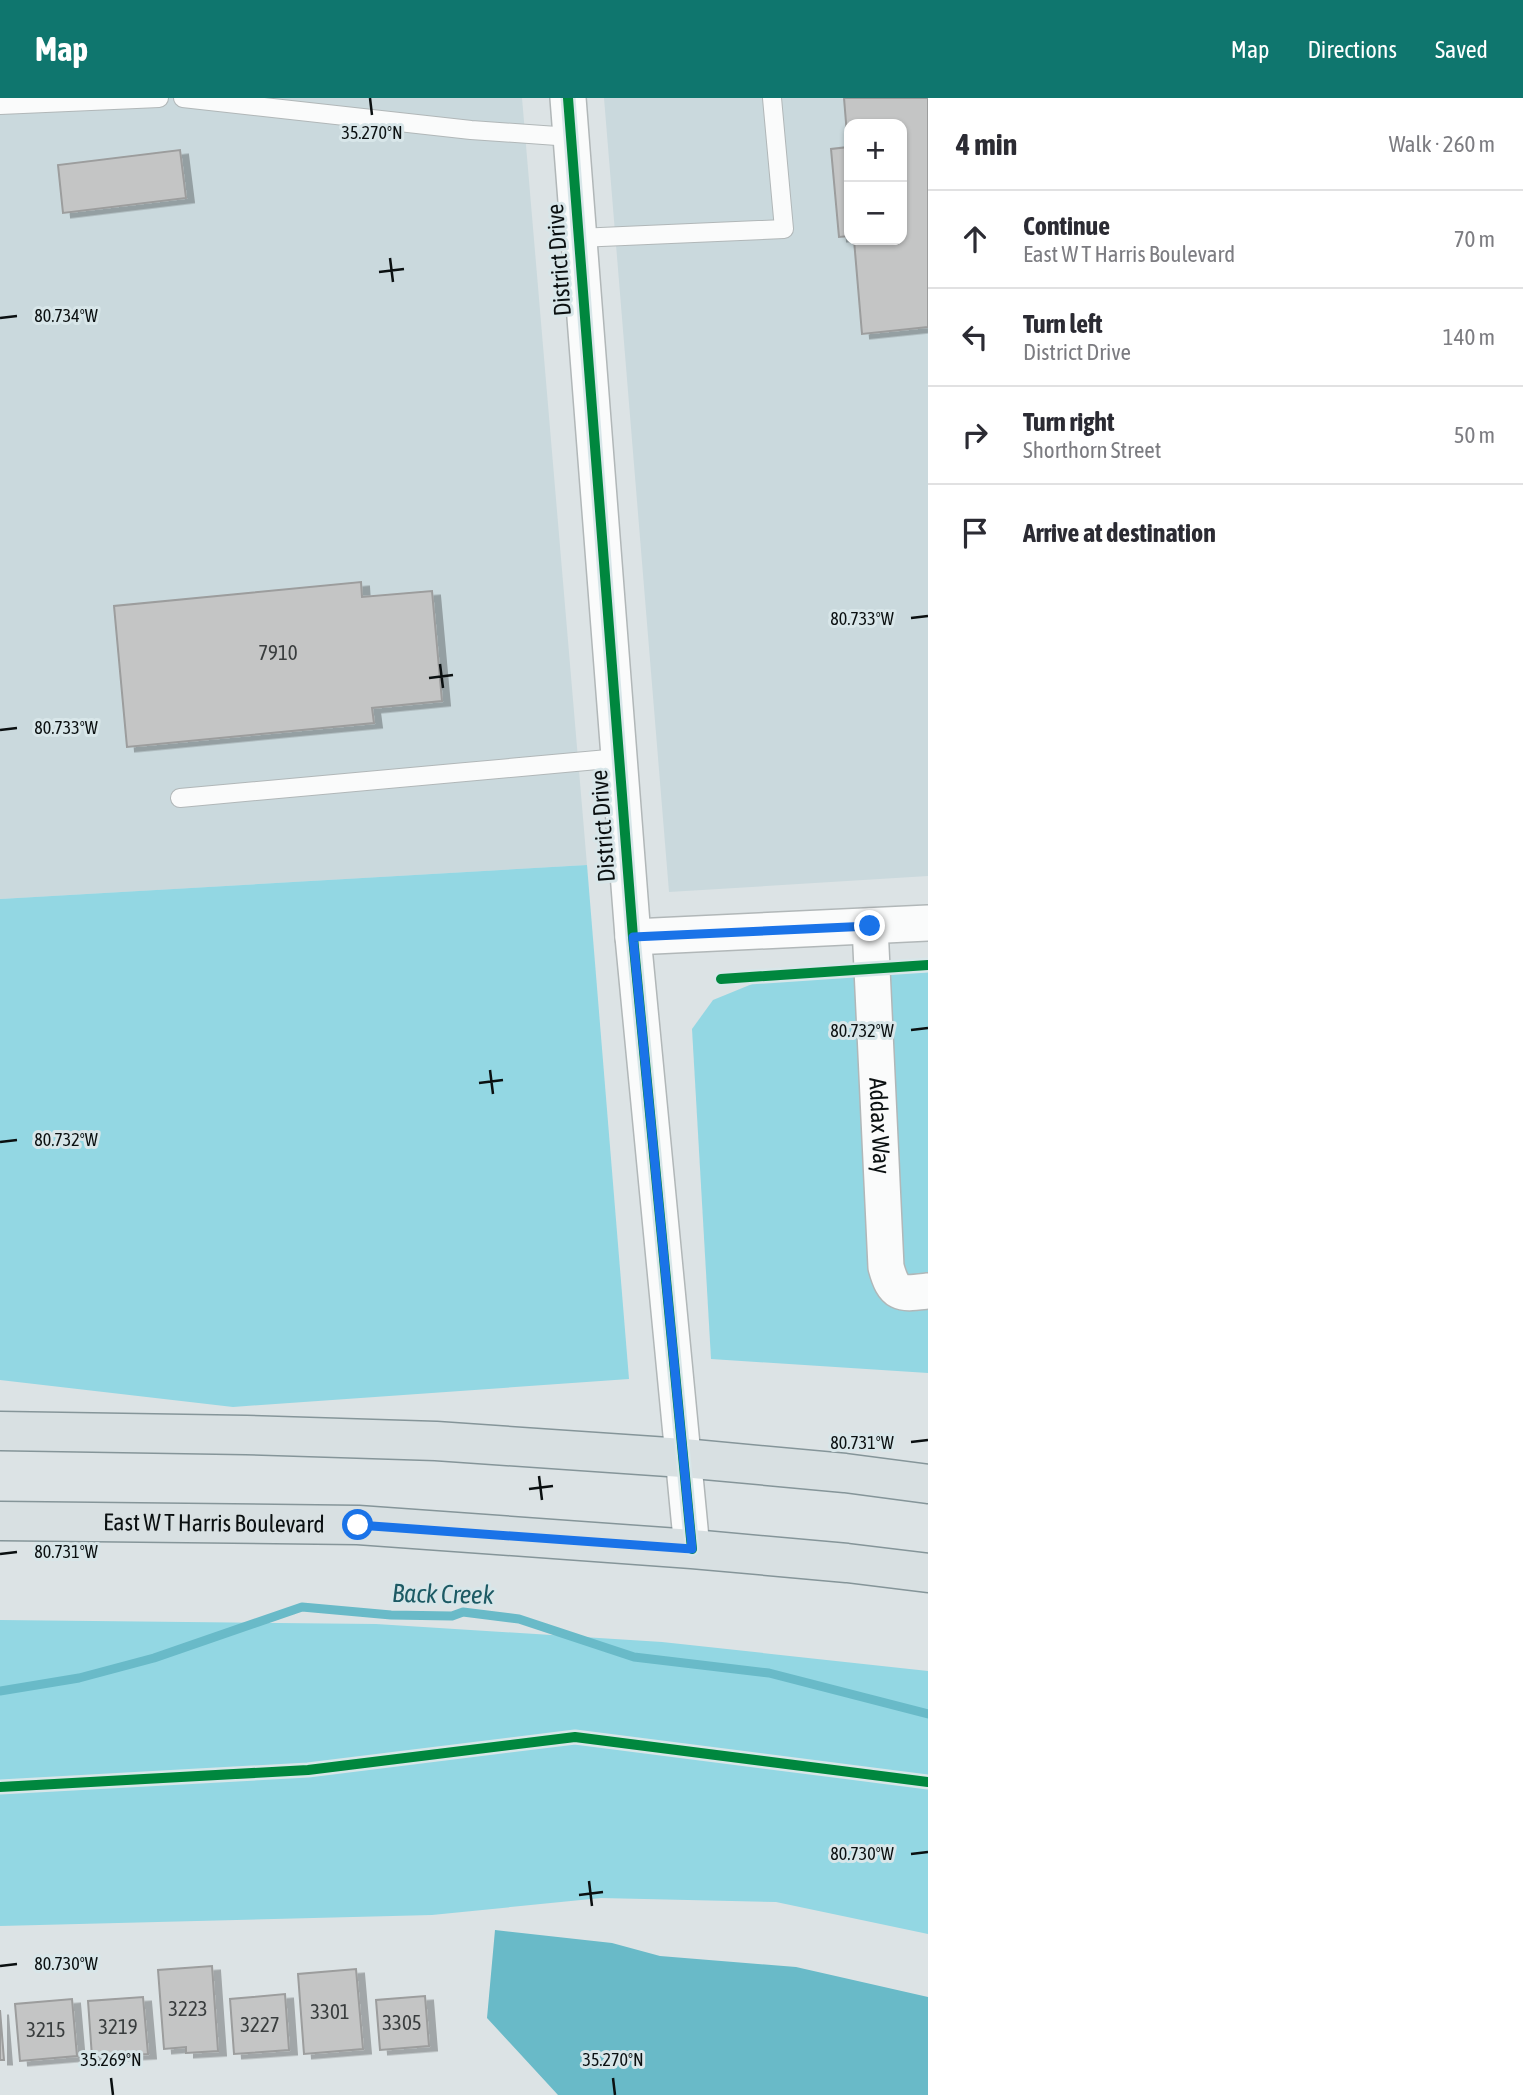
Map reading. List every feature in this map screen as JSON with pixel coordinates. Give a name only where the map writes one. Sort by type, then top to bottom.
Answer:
[{"type":"main road","points":[[0,1431],[436,1441],[684,1458],[928,1483]]},
{"type":"main road","name":"East W T Harris Boulevard","points":[[0,1521],[358,1525],[692,1549],[928,1573]]},
{"type":"street","name":"District Drive","points":[[568,98],[633,937],[692,1549]]},
{"type":"street","points":[[633,937],[928,923]]},
{"type":"street","name":"Addax Way","points":[[870,926],[886,1268],[896,1290],[904,1294],[928,1291]]},
{"type":"lane","points":[[0,105],[159,98]]},
{"type":"lane","points":[[183,98],[471,130],[571,136]]},
{"type":"lane","points":[[578,238],[784,229],[772,98]]},
{"type":"lane","points":[[180,798],[619,758]]},
{"type":"shaded area","points":[[0,98],[522,98],[587,865],[0,899]]},
{"type":"shaded area","points":[[604,98],[928,98],[928,876],[669,892]]},
{"type":"shaded area","points":[[587,865],[629,1379],[233,1407],[0,1380],[0,899]]},
{"type":"shaded area","points":[[928,972],[928,1373],[711,1359],[692,1029],[713,1000],[757,982]]},
{"type":"shaded area","points":[[0,1620],[376,1624],[662,1642],[928,1671],[928,1934],[776,1902],[601,1898],[432,1915],[0,1926]]},
{"type":"shaded area","points":[[495,1930],[612,1943],[660,1956],[796,1967],[928,1997],[928,2095],[558,2095],[487,2018]]},
{"type":"building","points":[[844,98],[928,98],[928,327],[862,334],[854,245],[907,245],[907,119],[846,119]]},
{"type":"building","points":[[844,147],[844,236],[839,237],[831,149]]},
{"type":"building","points":[[180,150],[186,198],[63,213],[58,165]]},
{"type":"building","points":[[361,582],[362,597],[432,591],[442,701],[372,708],[374,723],[127,747],[114,606]]},
{"type":"building","points":[[212,1966],[218,2051],[186,2053],[186,2047],[164,2049],[158,1970]]},
{"type":"building","points":[[356,1969],[363,2049],[304,2054],[298,1974]]},
{"type":"building","points":[[285,1994],[289,2050],[234,2054],[230,1999]]},
{"type":"building","points":[[425,1996],[429,2046],[380,2050],[376,2000]]},
{"type":"building","points":[[143,1997],[148,2054],[92,2057],[88,2001]]},
{"type":"building","points":[[72,1999],[77,2056],[20,2061],[15,2004]]},
{"type":"building","points":[[0,2010],[4,2060],[0,2060]]},
{"type":"waterway","name":"Back Creek","points":[[0,1691],[79,1678],[154,1658],[302,1607],[391,1615],[452,1616],[463,1612],[519,1619],[634,1657],[769,1673],[928,1714]]},
{"type":"cycle path","points":[[568,98],[633,937],[692,1549]]},
{"type":"cycle path","points":[[721,979],[928,965]]},
{"type":"cycle path","points":[[0,1787],[308,1770],[575,1737],[928,1782]]},
{"type":"route","points":[[358,1525],[692,1549],[633,937],[870,926]]}]
